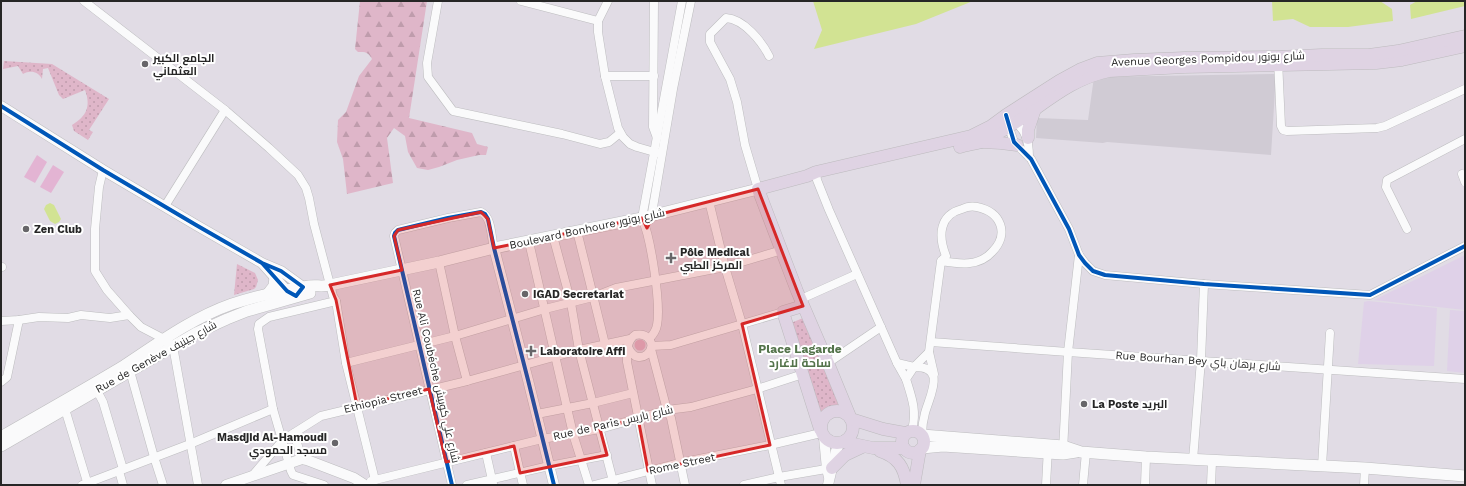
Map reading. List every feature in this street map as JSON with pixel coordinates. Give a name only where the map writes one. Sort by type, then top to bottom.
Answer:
[{"type":"main road","name":"Avenue Georges Pompidou شارع بونور","points":[[1278,62],[1322,55],[1369,55],[1398,51],[1465,36]]},
{"type":"main road","name":"Avenue Georges Pompidou شارع بونور","points":[[813,176],[971,136],[991,126],[1059,81],[1081,69],[1098,68],[1134,60],[1185,58],[1278,62],[1376,63],[1402,60],[1465,46]]},
{"type":"main road","name":"Avenue Georges Pompidou شارع بونور","points":[[813,176],[981,142],[1013,125],[1066,87],[1098,68]]},
{"type":"main road","points":[[1028,138],[1028,130],[1036,108]]},
{"type":"main road","points":[[981,142],[1016,145]]},
{"type":"main road","points":[[813,176],[758,189],[802,302],[851,419],[853,430],[848,439],[842,443]]},
{"type":"main road","name":"Boulevard Bonhoure شارع بونور","points":[[326,286],[577,231],[647,221],[709,201],[758,189]]},
{"type":"main road","points":[[266,295],[274,286],[275,276]]},
{"type":"main road","name":"Rue de Genève شارع جينيف","points":[[1,437],[95,387],[130,371],[196,333],[227,318],[292,294],[303,287],[326,286]]},
{"type":"main road","name":"Rue de Genève شارع جينيف","points":[[1,446],[65,409],[121,367],[164,338],[211,313],[231,305],[266,295],[314,292],[326,286]]},
{"type":"main road","points":[[802,302],[783,312],[822,433],[830,442],[868,448],[893,457],[905,473],[907,485]]},
{"type":"main road","points":[[822,433],[823,418],[832,412],[842,412],[851,419],[869,426],[913,433],[1048,449]]},
{"type":"main road","points":[[913,433],[924,442],[921,449],[914,485]]},
{"type":"main road","points":[[907,485],[905,449],[902,440],[913,433]]},
{"type":"main road","points":[[829,475],[845,455],[868,448],[905,449],[912,453],[921,449],[943,446],[1048,449],[1146,457],[1365,468],[1465,476]]},
{"type":"street","points":[[84,1],[225,110],[298,175],[306,188],[310,198],[326,286],[336,301],[346,363],[376,480]]},
{"type":"street","points":[[438,1],[427,63],[427,72],[428,77],[453,111],[562,134],[600,144],[609,142],[620,133]]},
{"type":"street","points":[[520,1],[598,21]]},
{"type":"street","points":[[608,1],[598,21],[600,46],[605,76],[620,133],[630,144],[659,153]]},
{"type":"street","points":[[654,1],[654,133],[661,141]]},
{"type":"street","points":[[629,349],[633,355],[640,357],[646,355],[657,326],[658,314],[655,281],[647,221],[661,141],[682,1]]},
{"type":"street","points":[[661,141],[691,1]]},
{"type":"street","points":[[758,189],[730,79],[710,42],[710,34],[726,18],[733,18],[748,29],[762,43],[769,56]]},
{"type":"street","points":[[1278,62],[1281,126],[1283,130],[1287,131],[1377,128],[1385,126],[1465,89]]},
{"type":"street","points":[[605,76],[654,76]]},
{"type":"street","points":[[1,106],[103,170],[262,263],[281,271],[303,287]]},
{"type":"street","points":[[165,206],[225,110]]},
{"type":"street","points":[[1006,115],[1013,125],[1011,136],[1016,145],[1029,157],[1069,229],[1079,255],[1093,271],[1105,275],[1204,284],[1370,295],[1465,246]]},
{"type":"street","points":[[1013,125],[1021,126],[1028,138],[1029,157]]},
{"type":"street","points":[[1407,230],[1386,187],[1386,180],[1465,139]]},
{"type":"street","points":[[103,170],[99,187],[95,229],[95,271],[108,290],[140,328],[164,338],[173,346],[198,485]]},
{"type":"street","points":[[1462,174],[1465,182]]},
{"type":"street","points":[[813,176],[897,363],[906,379],[915,410],[913,433]]},
{"type":"street","points":[[709,201],[725,267],[742,324],[770,445],[780,481]]},
{"type":"street","points":[[913,433],[925,414],[932,394],[934,377],[929,352],[941,261],[946,256],[942,246],[942,225],[948,216],[955,211],[976,207],[987,210],[995,216],[1001,226],[1002,234],[996,249],[990,255],[979,261],[963,264],[941,261]]},
{"type":"street","name":"Rue Ali Coubéche شارع علي كوبيش","points":[[452,485],[394,236],[398,230],[481,212],[485,214],[488,219],[494,248]]},
{"type":"street","points":[[577,231],[605,344]]},
{"type":"street","points":[[553,236],[571,303],[579,350],[614,483]]},
{"type":"street","points":[[529,242],[573,434],[589,485]]},
{"type":"street","points":[[494,248],[554,485]]},
{"type":"street","points":[[346,363],[455,336],[545,309],[593,297],[616,288],[725,267],[782,250]]},
{"type":"street","points":[[1063,450],[1068,352],[1079,255]]},
{"type":"street","points":[[439,262],[455,336],[467,381]]},
{"type":"street","points":[[262,263],[292,294]]},
{"type":"street","points":[[802,302],[857,274]]},
{"type":"street","points":[[1193,460],[1201,360],[1204,284]]},
{"type":"street","points":[[324,485],[293,475],[273,409],[258,334],[259,324],[269,317],[336,301]]},
{"type":"street","points":[[651,345],[671,345],[783,312]]},
{"type":"street","points":[[1,320],[20,320],[39,317],[68,318],[81,315],[110,318],[129,315]]},
{"type":"street","points":[[1,382],[7,377],[20,320]]},
{"type":"street","points":[[828,363],[882,327]]},
{"type":"street","points":[[1322,466],[1330,333]]},
{"type":"street","points":[[652,485],[627,362],[630,339],[638,334],[646,336],[651,345],[667,410],[675,433],[679,463],[685,485]]},
{"type":"street","name":"Ethiopia Street","points":[[251,477],[282,440],[321,416],[357,406],[467,381],[579,350],[630,339]]},
{"type":"street","name":"Rue Bourhan Bey شارع برهان باي","points":[[931,342],[1465,379]]},
{"type":"street","points":[[906,379],[914,367],[929,352]]},
{"type":"street","points":[[897,363],[928,369],[934,377]]},
{"type":"street","points":[[130,371],[163,485]]},
{"type":"street","name":"Rue de Paris شارع باريس","points":[[364,484],[446,462],[542,439],[600,429],[667,410],[691,407],[803,374]]},
{"type":"street","points":[[95,387],[104,402],[121,470],[123,485]]},
{"type":"street","points":[[537,414],[593,403],[633,393]]},
{"type":"street","points":[[65,409],[86,484],[190,444],[273,409]]},
{"type":"street","points":[[915,410],[920,415],[925,414]]},
{"type":"street","points":[[294,433],[302,459]]},
{"type":"street","points":[[822,433],[829,475]]},
{"type":"street","name":"Rome Street","points":[[594,485],[614,483],[648,471],[679,463],[822,433]]},
{"type":"street","points":[[829,475],[836,451],[842,443]]},
{"type":"street","points":[[514,446],[523,485]]},
{"type":"street","points":[[1046,485],[1048,449]]},
{"type":"street","points":[[1083,452],[1083,485]]},
{"type":"street","points":[[486,453],[493,482]]},
{"type":"street","points":[[467,485],[493,482],[520,473],[549,466],[607,455]]},
{"type":"street","points":[[1145,485],[1146,457]]},
{"type":"street","points":[[226,485],[302,459],[354,478],[364,484]]},
{"type":"street","points":[[1211,485],[1212,461]]},
{"type":"street","points":[[1364,485],[1365,468]]},
{"type":"street","points":[[744,485],[829,475]]},
{"type":"highlighted area","points":[[758,189],[803,306],[742,324],[770,445],[648,471],[638,418],[600,429],[607,455],[520,473],[514,446],[446,462],[429,389],[357,406],[336,300],[330,285],[402,270],[394,236],[398,230],[481,212],[488,219],[494,248],[642,218],[647,228],[653,216]]},
{"type":"shaded area","points":[[813,1],[973,1],[916,24],[814,49],[822,30]]},
{"type":"shaded area","points":[[1272,1],[1380,1],[1392,9],[1393,21],[1348,27],[1310,27],[1293,19],[1273,21]]},
{"type":"shaded area","points":[[1417,1],[1465,1],[1465,6],[1411,19],[1410,5]]},
{"type":"shaded area","points":[[1276,74],[1271,155],[1036,138],[1037,118],[1088,120],[1094,77]]},
{"type":"shaded area","points":[[37,155],[47,162],[35,183],[24,177]]},
{"type":"shaded area","points":[[53,165],[64,172],[51,193],[40,187]]},
{"type":"shaded area","points":[[50,203],[54,205],[61,219],[55,224],[50,221],[44,209],[46,205]]},
{"type":"shaded area","points":[[1465,255],[1465,310],[1374,300]]},
{"type":"shaded area","points":[[1368,301],[1437,308],[1434,366],[1358,364],[1364,302]]},
{"type":"shaded area","points":[[1450,310],[1465,311],[1465,373],[1447,371]]},
{"type":"green space","points":[[360,1],[427,1],[409,118],[472,133],[477,144],[488,147],[486,155],[457,160],[428,170],[417,168],[408,152],[405,136],[394,128],[387,138],[393,183],[347,194],[343,159],[337,142],[338,120],[346,112],[359,76],[372,59],[365,52],[358,52],[355,49]]},
{"type":"green space","points":[[4,61],[52,64],[109,99],[89,130],[93,132],[88,140],[74,131],[72,125],[81,118],[86,110],[88,101],[85,90],[63,99],[59,95],[48,68],[43,69],[42,79],[34,72],[23,74],[18,66],[3,69]]},
{"type":"green space","points":[[237,264],[255,273],[258,280],[254,289],[234,295]]},
{"type":"green space","points":[[803,318],[841,405],[829,406],[820,413],[791,323]]},
{"type":"green space","points":[[640,339],[644,341],[646,345],[644,349],[640,351],[636,349],[634,345],[636,341]]},
{"type":"cycle path","points":[[1,106],[103,170],[262,263],[281,271],[303,287],[296,296],[287,291],[262,263]]},
{"type":"cycle path","points":[[1006,115],[1014,142],[1031,159],[1069,229],[1079,255],[1093,271],[1105,275],[1204,284],[1370,295],[1465,246]]},
{"type":"cycle path","points":[[452,485],[394,236],[398,230],[481,212],[485,214],[488,219],[554,485]]},
{"type":"place","name":"الجامع الكبير العثماني","points":[[145,64]]},
{"type":"place","name":"Zen Club","points":[[26,229]]},
{"type":"place","name":"Pôle Medical المركز الطبي","points":[[671,258]]},
{"type":"place","name":"IGAD Secretariat","points":[[525,294]]},
{"type":"place","name":"Laboratoire Affi","points":[[531,351]]},
{"type":"place","name":"La Poste البريد","points":[[1084,404]]},
{"type":"place","name":"Masdjid Al-Hamoudi مسجد الحمودي","points":[[335,443]]},
{"type":"district","name":"Place Lagarde ساحة لاغارد","points":[[800,356]]}]
